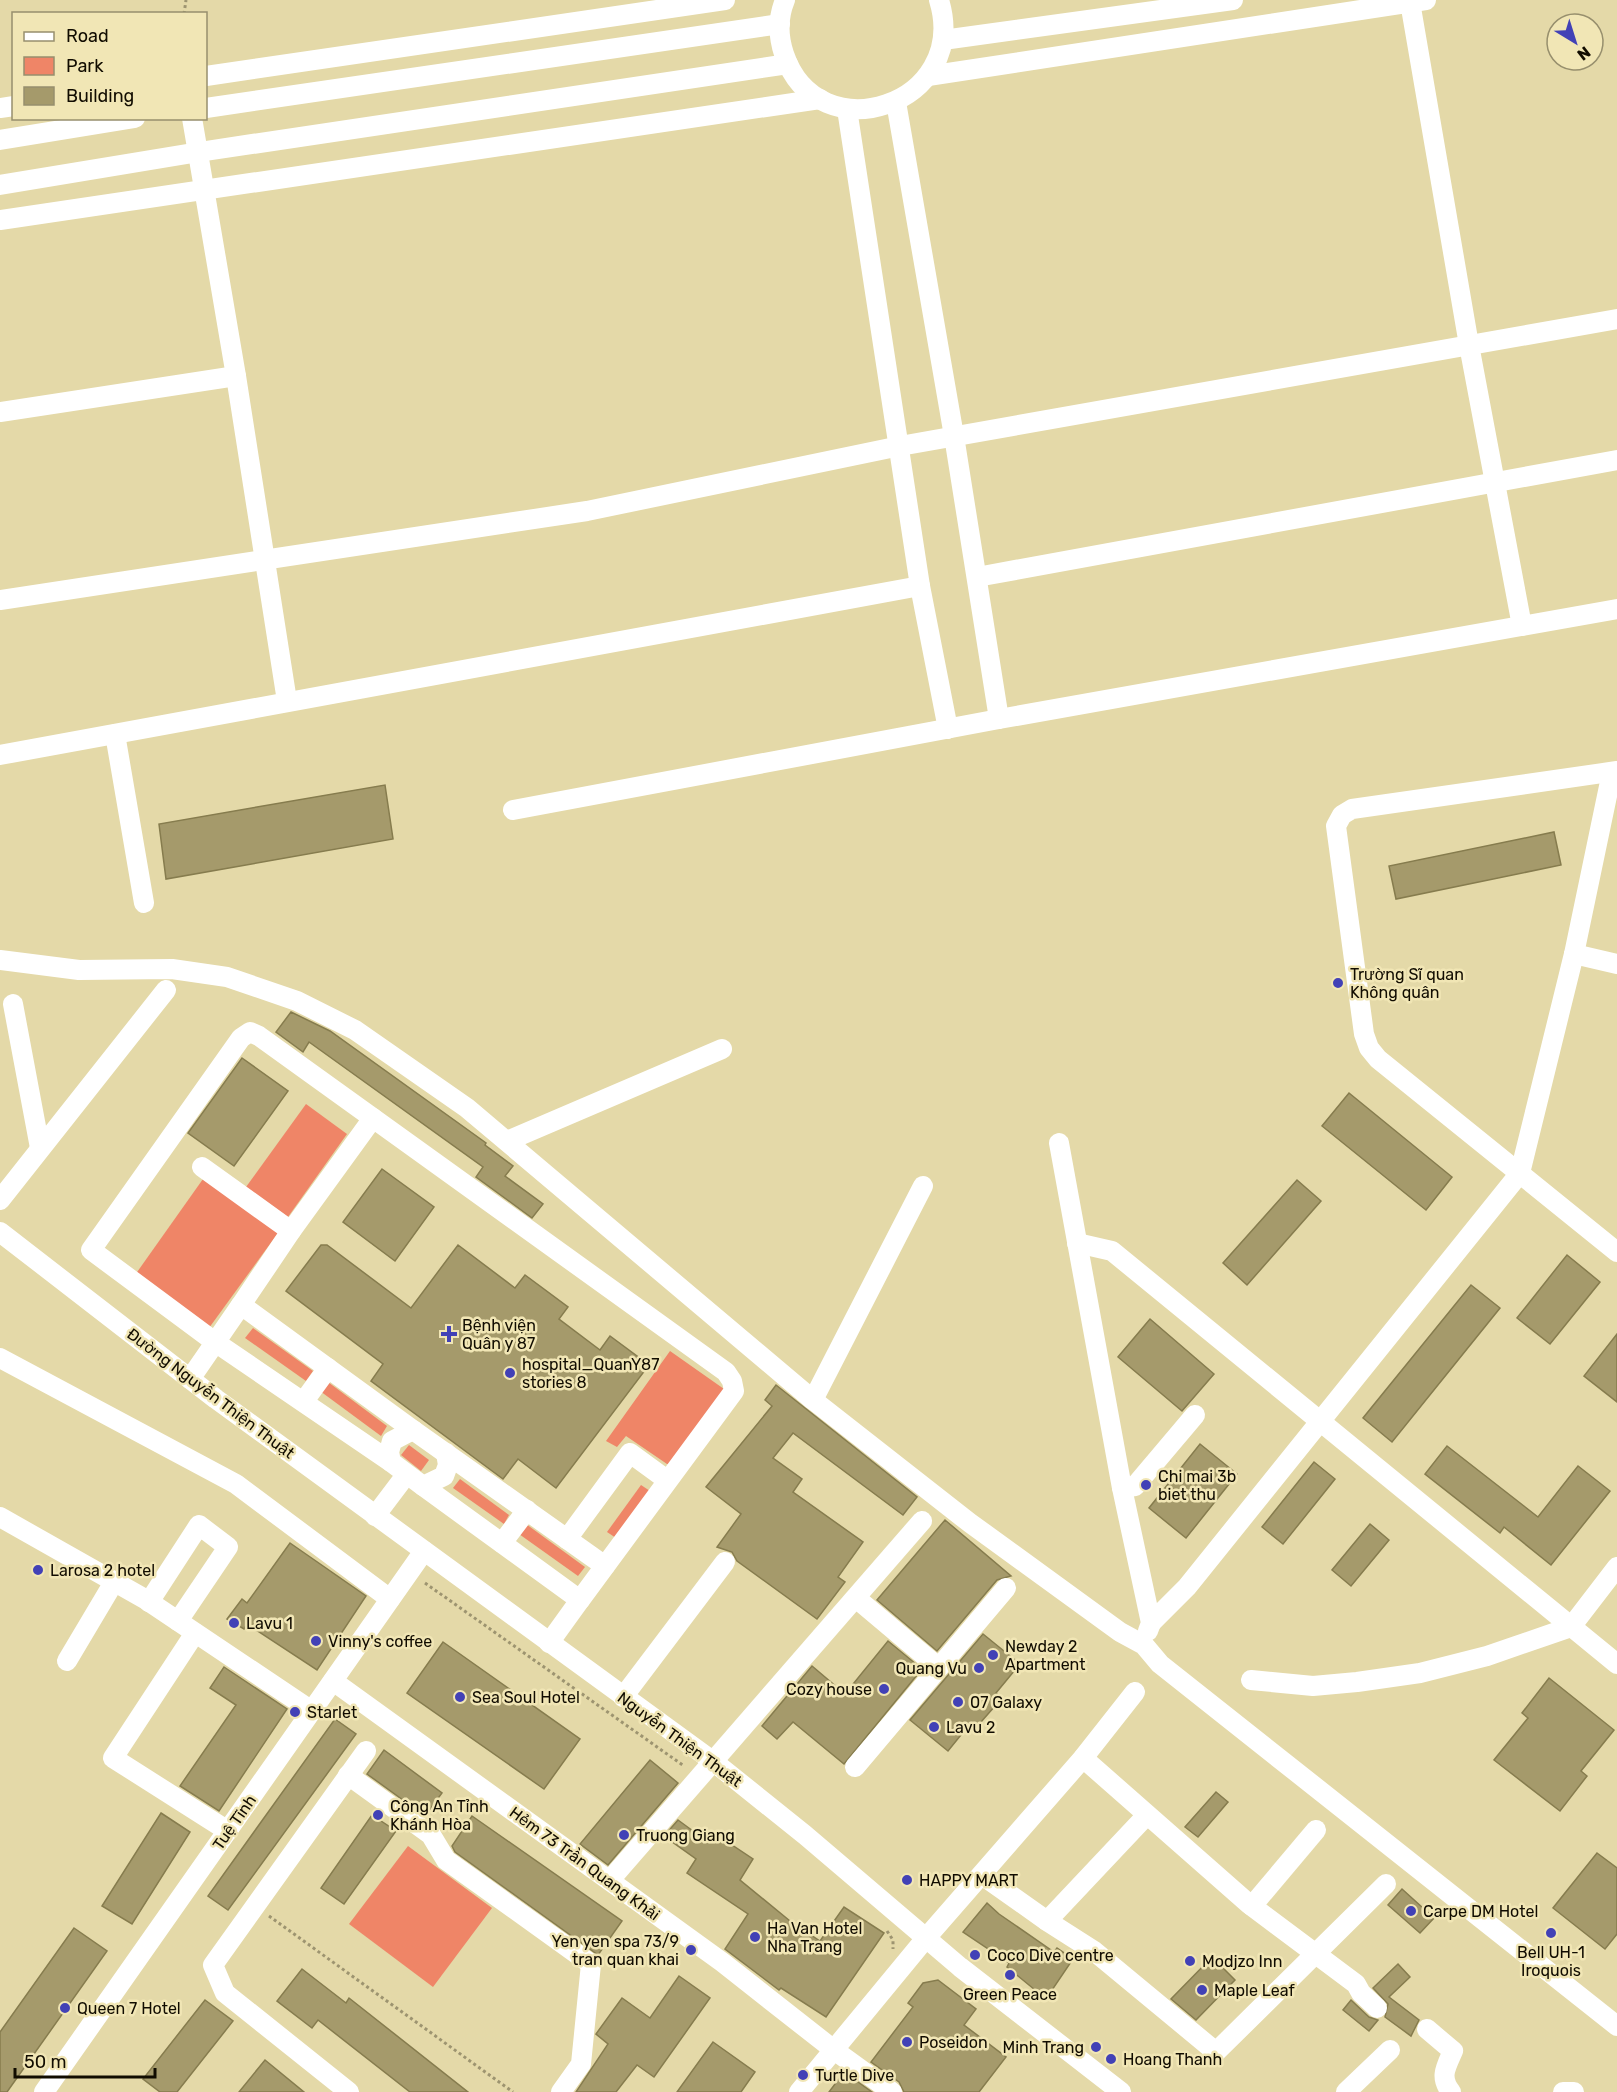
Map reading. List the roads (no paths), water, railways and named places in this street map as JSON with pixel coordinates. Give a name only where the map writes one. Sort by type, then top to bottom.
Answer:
[{"type":"street","points":[[207,76],[725,0]]},
{"type":"street","points":[[785,0],[780,24],[781,45],[788,64],[802,84],[820,99],[847,109],[872,109],[896,102],[913,91],[927,76],[938,59],[943,40],[943,1]]},
{"type":"street","points":[[943,40],[1233,0]]},
{"type":"street","points":[[927,76],[1418,1],[1469,345],[1522,626]]},
{"type":"street","points":[[207,108],[780,24]]},
{"type":"street","points":[[0,185],[199,152],[788,64]]},
{"type":"street","points":[[0,220],[820,99]]},
{"type":"street","points":[[896,102],[954,436],[999,719]]},
{"type":"street","points":[[847,109],[920,586],[948,729]]},
{"type":"street","points":[[0,140],[123,120]]},
{"type":"street","points":[[192,120],[236,376],[287,702]]},
{"type":"street","points":[[0,600],[265,558],[587,511],[900,446],[1617,319]]},
{"type":"street","points":[[0,412],[236,376]]},
{"type":"street","points":[[977,577],[1617,460]]},
{"type":"street","points":[[0,755],[920,586]]},
{"type":"street","points":[[513,810],[999,719],[1617,609]]},
{"type":"street","points":[[116,734],[144,903]]},
{"type":"street","points":[[1143,1645],[1151,1623],[1187,1587],[1520,1173],[1574,954],[1614,771],[1352,809],[1342,815],[1336,826],[1364,1034],[1369,1048],[1378,1059],[1520,1173],[1617,1252]]},
{"type":"street","points":[[1574,954],[1617,964]]},
{"type":"street","points":[[0,960],[79,970],[155,969],[227,977],[289,998],[363,1035],[430,1080],[507,1141],[813,1400],[970,1523],[1120,1632],[1143,1645],[1160,1664],[1617,2026]]},
{"type":"street","points":[[0,1200],[166,990]]},
{"type":"street","points":[[13,1004],[40,1148]]},
{"type":"street","points":[[549,1643],[734,1391],[732,1381],[726,1372],[250,1032],[241,1038],[99,1235],[91,1250],[94,1255],[215,1342],[304,1401],[580,1600]]},
{"type":"street","points":[[507,1141],[722,1049]]},
{"type":"street","points":[[190,1379],[291,1231],[373,1118]]},
{"type":"street","points":[[1059,1143],[1122,1488],[1151,1623]]},
{"type":"street","points":[[202,1167],[291,1231]]},
{"type":"street","points":[[813,1400],[923,1186]]},
{"type":"street","name":"Đường Nguyễn Thiện Thuật","points":[[0,1232],[190,1379],[424,1551]]},
{"type":"street","points":[[1077,1243],[1112,1251],[1617,1664]]},
{"type":"street","points":[[241,1305],[412,1430],[605,1566]]},
{"type":"street","points":[[0,1358],[236,1484],[390,1599]]},
{"type":"street","points":[[304,1401],[328,1368]]},
{"type":"street","points":[[1122,1488],[1135,1486],[1195,1415]]},
{"type":"street","points":[[398,1468],[389,1452],[392,1441],[412,1430]]},
{"type":"street","points":[[423,1486],[444,1476],[448,1465],[446,1453]]},
{"type":"street","points":[[567,1539],[630,1453],[667,1480]]},
{"type":"street","points":[[375,1516],[398,1468]]},
{"type":"street","points":[[502,1543],[527,1510]]},
{"type":"street","points":[[0,1517],[149,1602],[312,1711]]},
{"type":"street","points":[[610,1880],[922,1521]]},
{"type":"street","points":[[149,1602],[199,1525],[228,1547],[178,1621]]},
{"type":"street","name":"Tuệ Tĩnh","points":[[44,2092],[424,1551]]},
{"type":"street","name":"Nguyễn Thiện Thuật","points":[[424,1551],[714,1762],[926,1938],[1121,2092]]},
{"type":"street","points":[[623,1697],[725,1562]]},
{"type":"street","points":[[1251,1680],[1313,1686],[1420,1673],[1487,1656],[1571,1627],[1617,1568]]},
{"type":"street","points":[[66,1661],[114,1582]]},
{"type":"street","points":[[855,1767],[1006,1588]]},
{"type":"street","points":[[856,1598],[938,1667]]},
{"type":"street","points":[[195,1633],[113,1758],[228,1831]]},
{"type":"street","name":"Hẻm 73 Trần Quang Khải","points":[[333,1681],[722,1962],[834,2050],[892,2092]]},
{"type":"street","points":[[799,2092],[926,1938],[1083,1758],[1135,1692]]},
{"type":"street","points":[[349,2092],[327,2086],[225,1993],[213,1965],[366,1751]]},
{"type":"street","points":[[1083,1758],[1146,1816],[1252,1906],[1356,1984],[1360,1994],[1377,2008]]},
{"type":"street","points":[[348,1775],[431,1835],[446,1860],[591,1964],[581,2064],[561,2092]]},
{"type":"street","points":[[1047,1921],[1146,1816]]},
{"type":"street","points":[[1252,1906],[1316,1830]]},
{"type":"street","points":[[982,1875],[1094,1951],[1216,2052],[1316,1956],[1386,1884]]},
{"type":"street","points":[[1427,2030],[1453,2052],[1443,2074],[1445,2085],[1451,2092]]},
{"type":"street","points":[[1346,2092],[1390,2050]]},
{"type":"street","points":[[1563,2092],[1574,2092]]},
{"type":"place","name":"Trường Sĩ quan Không quân","points":[[1338,983]]},
{"type":"place","name":"Bệnh viện Quân y 87","points":[[449,1334]]},
{"type":"place","name":"hospital_QuanY87 stories 8","points":[[510,1373]]},
{"type":"place","name":"Chi mai 3b biet thu","points":[[1146,1485]]},
{"type":"place","name":"Larosa 2 hotel","points":[[38,1570]]},
{"type":"place","name":"Lavu 1","points":[[234,1623]]},
{"type":"place","name":"Vinny's coffee","points":[[316,1641]]},
{"type":"place","name":"Newday 2 Apartment","points":[[993,1655]]},
{"type":"place","name":"Quang Vu","points":[[979,1668]]},
{"type":"place","name":"Cozy house","points":[[884,1689]]},
{"type":"place","name":"Sea Soul Hotel","points":[[460,1697]]},
{"type":"place","name":"07 Galaxy","points":[[958,1702]]},
{"type":"place","name":"Starlet","points":[[295,1712]]},
{"type":"place","name":"Lavu 2","points":[[934,1727]]},
{"type":"place","name":"Công An Tỉnh Khánh Hòa","points":[[378,1815]]},
{"type":"place","name":"Truong Giang","points":[[624,1835]]},
{"type":"place","name":"HAPPY MART","points":[[907,1880]]},
{"type":"place","name":"Carpe DM Hotel","points":[[1411,1911]]},
{"type":"place","name":"Bell UH-1 Iroquois","points":[[1551,1933]]},
{"type":"place","name":"Ha Van Hotel Nha Trang","points":[[755,1937]]},
{"type":"place","name":"Yen yen spa 73/9 tran quan khai","points":[[691,1950]]},
{"type":"place","name":"Coco Dive centre","points":[[975,1955]]},
{"type":"place","name":"Modjzo Inn","points":[[1190,1961]]},
{"type":"place","name":"Green Peace","points":[[1010,1975]]},
{"type":"place","name":"Maple Leaf","points":[[1202,1990]]},
{"type":"place","name":"Queen 7 Hotel","points":[[65,2008]]},
{"type":"place","name":"Poseidon","points":[[907,2042]]},
{"type":"place","name":"Minh Trang","points":[[1096,2047]]},
{"type":"place","name":"Hoang Thanh","points":[[1111,2059]]},
{"type":"place","name":"Turtle Dive","points":[[803,2075]]}]
